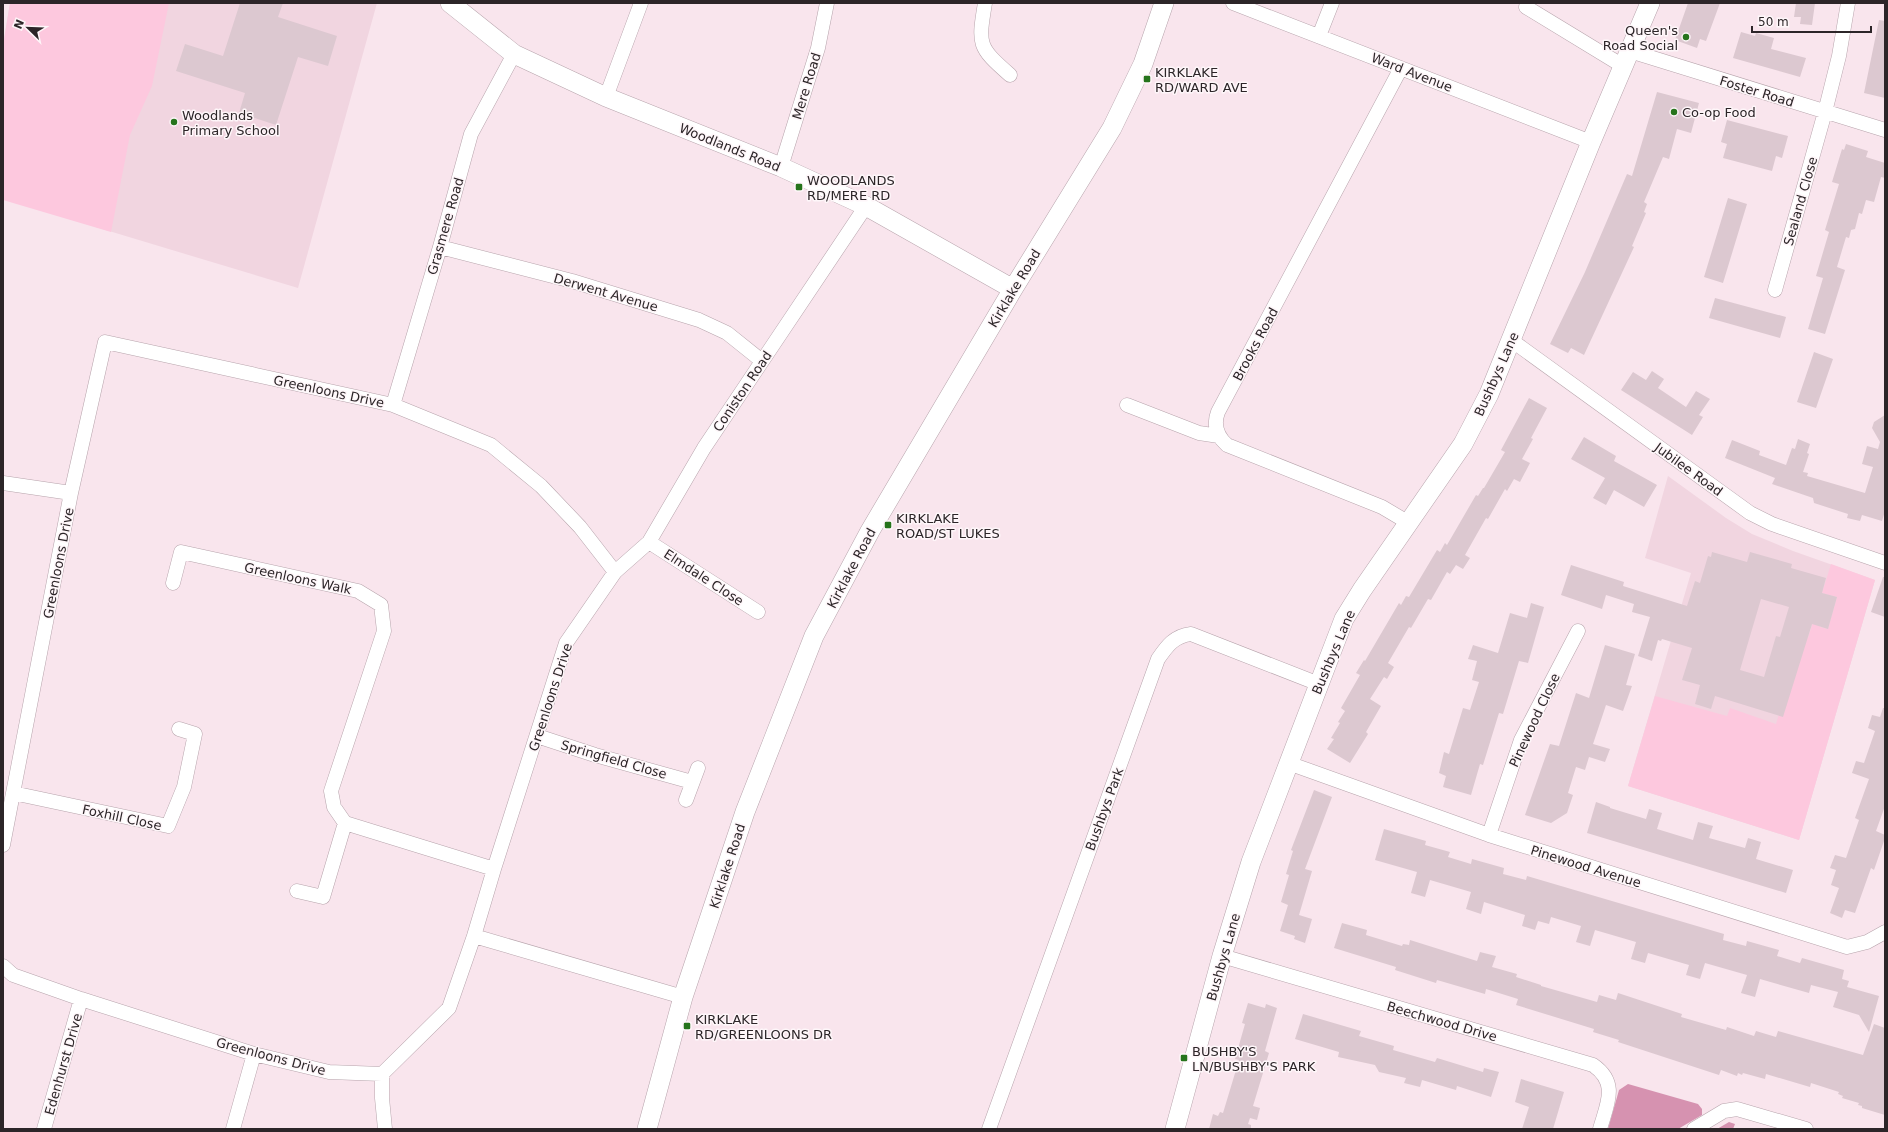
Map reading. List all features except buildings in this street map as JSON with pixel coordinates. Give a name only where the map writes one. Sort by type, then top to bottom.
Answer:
[{"type":"street","name":"Woodlands Road","points":[[450,3],[514,54],[606,97],[781,167],[866,206],[1013,289]]},
{"type":"street","points":[[606,97],[641,3]]},
{"type":"street","name":"Mere Road","points":[[781,167],[818,48],[827,3]]},
{"type":"street","points":[[985,3],[980,37],[985,51],[1010,75]]},
{"type":"street","name":"Kirklake Road","points":[[647,1129],[683,997],[745,812],[814,636],[870,531],[1013,289],[1112,128],[1143,64],[1164,3]]},
{"type":"street","name":"Ward Avenue","points":[[1233,3],[1591,142]]},
{"type":"street","points":[[1319,36],[1332,3]]},
{"type":"street","name":"Bushbys Lane","points":[[1175,1129],[1222,956],[1251,862],[1344,620],[1362,590],[1462,444],[1489,394],[1591,142],[1650,3]]},
{"type":"street","name":"Sealand Close","points":[[1775,290],[1825,112],[1839,56],[1848,3]]},
{"type":"street","name":"Foster Road","points":[[1526,7],[1627,59],[1825,112],[1885,130]]},
{"type":"street","name":"Grasmere Road","points":[[393,405],[440,247],[471,134],[514,54]]},
{"type":"street","name":"Brooks Road","points":[[1219,436],[1216,424],[1218,412],[1402,68]]},
{"type":"street","name":"Coniston Road","points":[[615,572],[649,542],[704,448],[866,206]]},
{"type":"street","name":"Derwent Avenue","points":[[440,247],[572,281],[699,320],[727,333],[762,361]]},
{"type":"street","name":"Jubilee Road","points":[[1511,340],[1750,512],[1772,524],[1885,563]]},
{"type":"street","name":"Greenloons Drive","points":[[3,845],[71,493],[105,342],[393,405],[491,445],[541,486],[580,527],[615,572],[566,643],[474,936],[449,1008],[382,1074],[329,1072],[254,1054],[81,999],[13,975],[3,966]]},
{"type":"street","points":[[1127,405],[1199,433],[1219,436],[1227,445],[1382,507],[1409,523]]},
{"type":"street","points":[[3,483],[71,493]]},
{"type":"street","name":"Elmdale Close","points":[[649,542],[758,612]]},
{"type":"street","name":"Greenloons Walk","points":[[173,582],[181,552],[358,591],[381,605],[384,631],[331,791],[334,807],[345,823]]},
{"type":"street","name":"Pinewood Close","points":[[1489,835],[1521,740],[1578,631]]},
{"type":"street","name":"Bushbys Park","points":[[989,1129],[1158,659],[1167,645],[1181,635],[1191,634],[1319,684]]},
{"type":"street","name":"Foxhill Close","points":[[13,793],[168,826],[184,787],[195,734],[179,729]]},
{"type":"street","name":"Springfield Close","points":[[537,736],[595,755],[692,782]]},
{"type":"street","name":"Pinewood Avenue","points":[[1288,763],[1489,835],[1847,947],[1867,942],[1885,932]]},
{"type":"street","points":[[686,800],[698,768]]},
{"type":"street","points":[[297,891],[323,897],[345,823],[494,869]]},
{"type":"street","points":[[474,936],[683,997]]},
{"type":"street","name":"Beechwood Drive","points":[[1222,956],[1593,1066],[1604,1075],[1610,1089],[1610,1097],[1600,1129]]},
{"type":"street","name":"Edenhurst Drive","points":[[44,1129],[81,999]]},
{"type":"street","points":[[233,1129],[254,1054]]},
{"type":"street","points":[[382,1074],[382,1098],[385,1129]]},
{"type":"street","points":[[1694,1129],[1724,1111],[1737,1109],[1806,1129]]},
{"type":"shaded area","name":"Woodlands Primary School","points":[[10,3],[377,3],[298,288],[3,199],[3,45]]},
{"type":"shaded area","points":[[10,3],[169,3],[152,86],[130,135],[111,232],[3,200],[3,46]]},
{"type":"shaded area","points":[[1668,476],[1726,518],[1752,534],[1793,551],[1875,580],[1799,840],[1628,786],[1691,573],[1645,558]]},
{"type":"shaded area","points":[[1831,564],[1875,580],[1799,840],[1628,786],[1655,696],[1727,716],[1730,708],[1776,724],[1802,637],[1808,638],[1814,619],[1821,621],[1820,627],[1828,629],[1837,597],[1822,593]]},
{"type":"shaded area","points":[[1628,1084],[1698,1104],[1702,1109],[1702,1115],[1678,1129],[1608,1129],[1619,1090]]},
{"type":"shaded area","points":[[1729,1122],[1735,1124],[1733,1129],[1717,1129]]},
{"type":"place","name":"Queen's Road Social","points":[[1686,37]]},
{"type":"place","name":"KIRKLAKE RD/WARD AVE","points":[[1147,79]]},
{"type":"place","name":"Co-op Food","points":[[1674,112]]},
{"type":"place","name":"Woodlands Primary School","points":[[174,122]]},
{"type":"place","name":"WOODLANDS RD/MERE RD","points":[[799,187]]},
{"type":"place","name":"KIRKLAKE ROAD/ST LUKES","points":[[888,525]]},
{"type":"place","name":"KIRKLAKE RD/GREENLOONS DR","points":[[687,1026]]},
{"type":"place","name":"BUSHBY'S LN/BUSHBY'S PARK","points":[[1184,1058]]}]
